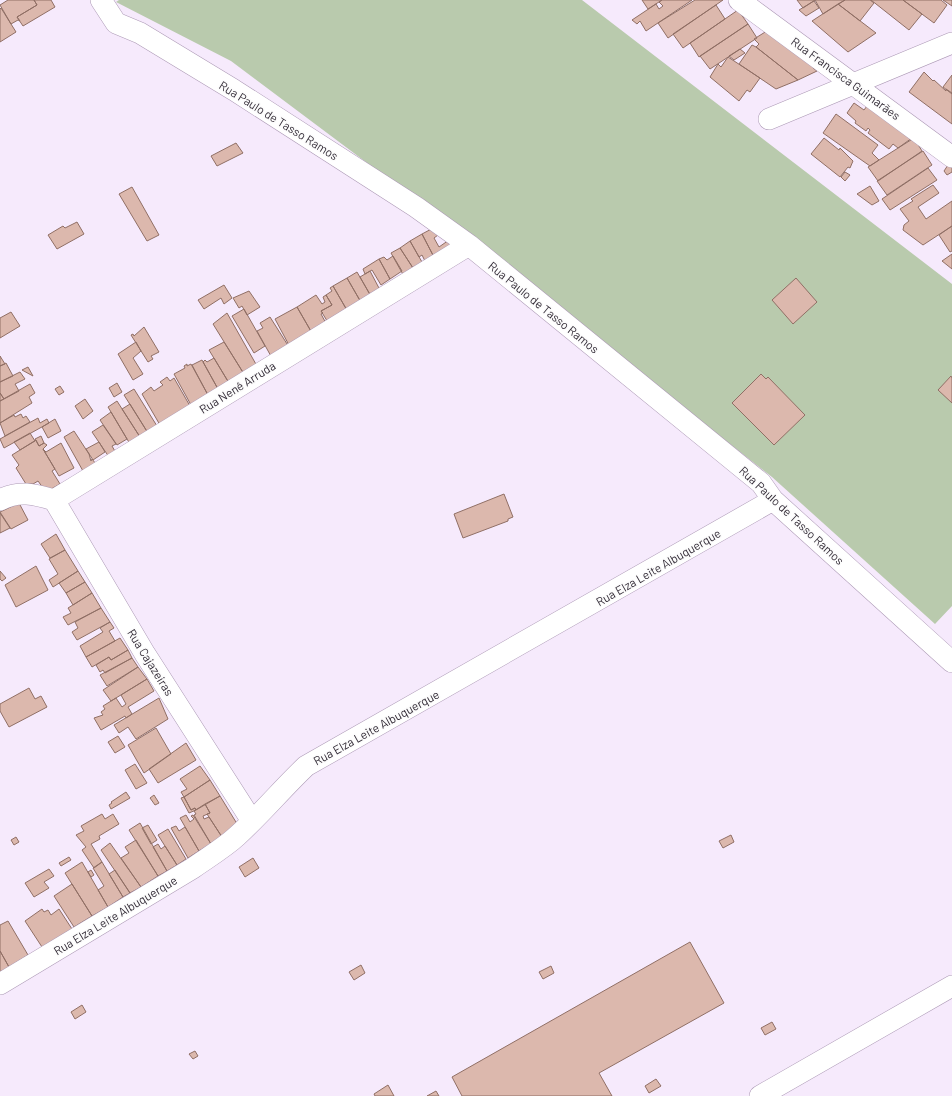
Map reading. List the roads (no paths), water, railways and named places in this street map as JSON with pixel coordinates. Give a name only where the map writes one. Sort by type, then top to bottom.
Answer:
[{"type":"street","name":"Rua Paulo de Tasso Ramos","points":[[101,0],[116,23],[140,33],[234,90],[416,207],[469,245],[761,483],[773,500],[952,662]]},
{"type":"street","name":"Rua Francisca Guimarães","points":[[739,0],[952,157]]},
{"type":"street","points":[[769,119],[952,42]]},
{"type":"street","name":"Rua Nenê Arruda","points":[[54,500],[469,245]]},
{"type":"street","points":[[0,500],[14,494],[24,493],[54,500]]},
{"type":"street","name":"Rua Cajazeiras","points":[[54,500],[145,654],[252,821]]},
{"type":"street","name":"Rua Elza Leite Albuquerque","points":[[0,984],[193,868],[236,837],[279,792],[311,763],[518,647],[773,500]]},
{"type":"street","points":[[760,1096],[952,986]]}]
